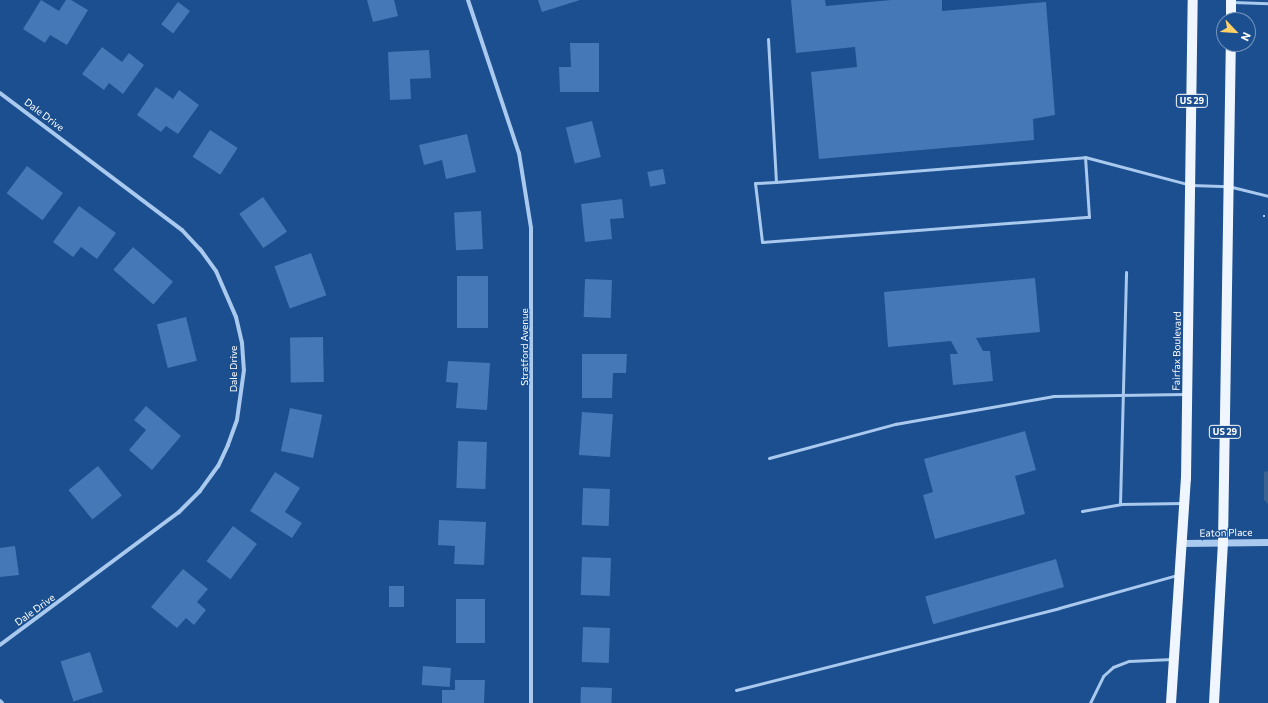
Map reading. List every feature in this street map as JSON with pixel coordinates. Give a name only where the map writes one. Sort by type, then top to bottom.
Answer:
[{"type":"main road","name":"Fairfax Boulevard","points":[[1171,703],[1185,503],[1188,394],[1193,0]]},
{"type":"main road","points":[[1231,1],[1231,12]]},
{"type":"main road","name":"US 29","points":[[1214,703],[1223,543],[1231,52]]},
{"type":"street","name":"Stratford Avenue","points":[[468,0],[519,153],[531,228],[531,703]]},
{"type":"street","name":"Dale Drive","points":[[0,93],[182,230],[200,249],[223,285],[236,317],[242,343],[244,370],[240,405],[228,446],[218,466],[200,491],[179,512],[0,645]]},
{"type":"street","name":"Eaton Place","points":[[1183,543],[1268,542]]},
{"type":"lane","points":[[1231,1],[1268,3]]},
{"type":"lane","points":[[768,38],[776,182]]},
{"type":"lane","points":[[1085,157],[1089,218],[762,242],[755,183],[1085,157],[1191,185],[1228,186],[1268,196]]},
{"type":"lane","points":[[1120,504],[1126,272]]},
{"type":"lane","points":[[769,458],[895,424],[1053,396],[1188,394]]},
{"type":"lane","points":[[1082,511],[1120,504],[1185,503]]},
{"type":"lane","points":[[736,690],[1059,608],[1181,575]]},
{"type":"lane","points":[[1090,703],[1103,676],[1113,667],[1129,661],[1174,659]]},
{"type":"path","points":[[1263,216],[1268,216]]},
{"type":"water","points":[[1268,471],[1268,504],[1264,500],[1264,472]]},
{"type":"building","points":[[41,0],[59,11],[66,0],[71,0],[88,10],[67,45],[50,35],[45,43],[23,29]]},
{"type":"building","points":[[367,0],[394,0],[398,16],[373,22]]},
{"type":"building","points":[[538,0],[580,0],[542,12]]},
{"type":"building","points":[[791,0],[825,0],[826,6],[891,0],[942,0],[942,11],[1046,2],[1055,115],[1033,119],[1034,140],[819,159],[811,72],[857,67],[855,47],[796,53]]},
{"type":"building","points":[[178,2],[190,11],[173,33],[161,24]]},
{"type":"building","points":[[570,43],[599,43],[599,92],[560,92],[559,67],[571,67]]},
{"type":"building","points":[[102,47],[122,62],[129,53],[144,65],[123,94],[109,83],[104,90],[82,74]]},
{"type":"building","points":[[429,50],[431,78],[410,79],[411,99],[390,100],[388,52]]},
{"type":"building","points":[[156,87],[173,99],[179,90],[199,105],[178,134],[166,126],[161,132],[137,115]]},
{"type":"building","points":[[592,121],[601,157],[575,163],[566,128]]},
{"type":"building","points":[[210,130],[238,148],[220,175],[193,157]]},
{"type":"building","points":[[467,134],[476,172],[446,179],[442,160],[424,165],[419,145]]},
{"type":"building","points":[[27,166],[63,193],[42,220],[7,193]]},
{"type":"building","points":[[663,169],[666,184],[650,187],[647,172]]},
{"type":"building","points":[[263,197],[287,231],[263,248],[239,214]]},
{"type":"building","points":[[622,199],[624,218],[610,219],[612,239],[585,242],[581,204]]},
{"type":"building","points":[[79,206],[116,233],[97,259],[81,247],[73,257],[53,242]]},
{"type":"building","points":[[481,211],[483,249],[456,250],[454,212]]},
{"type":"building","points":[[133,247],[173,282],[153,304],[113,270]]},
{"type":"building","points":[[311,253],[326,295],[290,309],[274,266]]},
{"type":"building","points":[[457,276],[488,276],[488,328],[457,328]]},
{"type":"building","points":[[1035,278],[1040,332],[976,338],[983,351],[990,351],[993,381],[953,385],[950,354],[958,354],[951,341],[888,347],[884,292]]},
{"type":"building","points":[[585,279],[612,280],[611,318],[584,317]]},
{"type":"building","points":[[186,317],[197,361],[168,368],[157,324]]},
{"type":"building","points":[[323,337],[324,382],[291,383],[290,338]]},
{"type":"building","points":[[582,354],[627,354],[626,373],[613,373],[612,398],[582,398]]},
{"type":"building","points":[[448,361],[490,363],[487,410],[456,408],[458,383],[446,382]]},
{"type":"building","points":[[146,406],[181,436],[152,470],[129,450],[146,430],[134,420]]},
{"type":"building","points":[[290,408],[322,415],[313,458],[281,451]]},
{"type":"building","points":[[582,412],[613,414],[610,457],[579,455]]},
{"type":"building","points":[[1025,431],[1036,470],[1015,476],[1025,514],[935,539],[923,495],[933,492],[924,459]]},
{"type":"building","points":[[458,441],[487,442],[485,489],[456,488]]},
{"type":"building","points":[[98,466],[122,496],[92,519],[68,490]]},
{"type":"building","points":[[275,472],[300,488],[285,512],[302,523],[292,538],[250,511]]},
{"type":"building","points":[[583,488],[610,489],[609,526],[582,525]]},
{"type":"building","points":[[439,520],[486,522],[484,565],[454,564],[455,546],[438,545]]},
{"type":"building","points":[[233,526],[257,544],[230,579],[207,561]]},
{"type":"building","points":[[15,546],[19,575],[0,577],[0,548]]},
{"type":"building","points":[[582,557],[611,558],[610,596],[581,595]]},
{"type":"building","points":[[1056,559],[1064,587],[933,624],[925,596]]},
{"type":"building","points":[[183,569],[208,589],[197,602],[206,610],[194,625],[186,618],[177,628],[151,607]]},
{"type":"building","points":[[389,586],[404,586],[404,607],[389,607]]},
{"type":"building","points":[[456,599],[485,599],[485,643],[456,643]]},
{"type":"building","points":[[583,627],[610,628],[609,663],[582,662]]},
{"type":"building","points":[[90,652],[103,692],[73,702],[61,662]]},
{"type":"building","points":[[423,666],[451,668],[450,687],[422,685]]},
{"type":"building","points":[[455,680],[485,680],[484,703],[442,703],[442,690],[455,690]]},
{"type":"building","points":[[581,687],[612,688],[611,703],[580,703]]}]
